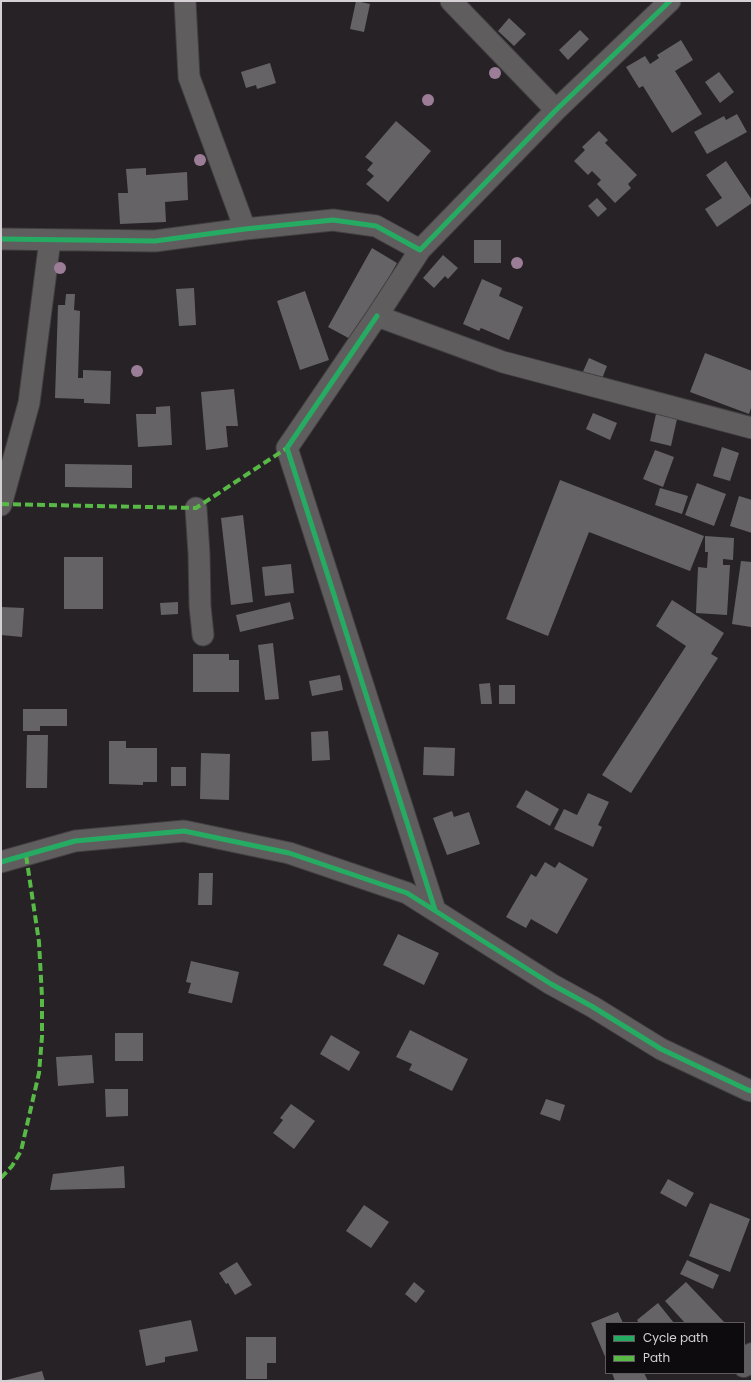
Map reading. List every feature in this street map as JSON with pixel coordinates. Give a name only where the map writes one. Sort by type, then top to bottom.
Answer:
[{"type":"street","points":[[185,1],[189,77],[245,229]]},
{"type":"street","points":[[451,1],[556,110]]},
{"type":"street","points":[[434,910],[287,448],[420,250],[556,110],[670,1]]},
{"type":"street","points":[[1,239],[155,241],[245,229],[333,220],[376,226],[420,250]]},
{"type":"street","points":[[1,505],[29,403],[50,240]]},
{"type":"street","points":[[377,316],[503,362],[752,428]]},
{"type":"street","points":[[196,508],[200,606],[203,635]]},
{"type":"street","points":[[2,857],[75,841],[184,831],[289,852],[407,893],[551,984],[593,1007],[661,1050],[752,1091]]},
{"type":"street","points":[[745,1364],[752,1354]]},
{"type":"building","points":[[356,1],[370,4],[364,32],[350,29]]},
{"type":"building","points":[[509,18],[526,34],[514,46],[498,31]]},
{"type":"building","points":[[580,30],[589,39],[568,60],[559,50]]},
{"type":"building","points":[[681,40],[693,60],[675,71],[702,114],[672,133],[643,86],[639,88],[626,67],[645,56],[650,64],[659,58],[657,55]]},
{"type":"building","points":[[270,63],[276,83],[257,89],[256,85],[246,88],[241,72]]},
{"type":"building","points":[[719,72],[734,92],[720,103],[705,82]]},
{"type":"building","points":[[737,114],[747,132],[707,154],[694,132],[724,116],[726,120]]},
{"type":"building","points":[[396,121],[431,151],[388,202],[366,184],[374,176],[367,170],[373,163],[365,157]]},
{"type":"building","points":[[599,131],[608,140],[605,143],[637,175],[628,184],[631,188],[615,203],[597,184],[601,180],[592,171],[588,175],[574,161],[585,150],[582,147]]},
{"type":"building","points":[[726,161],[752,200],[752,203],[717,227],[705,209],[722,198],[706,175]]},
{"type":"building","points":[[146,168],[146,175],[187,172],[188,200],[165,202],[166,222],[120,224],[118,193],[128,193],[126,169]]},
{"type":"building","points":[[597,198],[607,209],[598,217],[588,206]]},
{"type":"building","points":[[474,240],[501,240],[501,263],[474,263]]},
{"type":"building","points":[[372,248],[397,263],[354,341],[328,327]]},
{"type":"building","points":[[443,255],[458,268],[448,279],[445,276],[434,288],[423,278]]},
{"type":"building","points":[[482,279],[502,288],[499,296],[523,307],[509,340],[481,328],[479,331],[463,324]]},
{"type":"building","points":[[194,288],[196,325],[179,326],[176,289]]},
{"type":"building","points":[[305,291],[329,360],[300,370],[277,301]]},
{"type":"building","points":[[66,294],[75,294],[74,310],[80,311],[78,378],[83,378],[83,370],[111,371],[110,404],[84,403],[84,399],[55,398],[58,305],[65,305]]},
{"type":"building","points":[[705,353],[752,371],[752,405],[749,414],[690,392]]},
{"type":"building","points":[[589,358],[607,366],[600,384],[581,376]]},
{"type":"building","points":[[234,389],[238,426],[226,426],[228,447],[206,450],[201,392]]},
{"type":"building","points":[[170,406],[172,445],[138,447],[136,414],[156,414],[156,407]]},
{"type":"building","points":[[593,413],[617,423],[610,440],[586,429]]},
{"type":"building","points":[[656,414],[677,419],[671,446],[650,441]]},
{"type":"building","points":[[722,447],[739,453],[730,481],[713,476]]},
{"type":"building","points":[[655,450],[674,457],[663,487],[643,479]]},
{"type":"building","points":[[65,464],[132,465],[132,488],[65,487]]},
{"type":"building","points":[[560,480],[704,536],[690,571],[589,532],[548,636],[506,619]]},
{"type":"building","points":[[697,483],[726,494],[714,526],[685,515]]},
{"type":"building","points":[[660,488],[688,496],[682,514],[655,505]]},
{"type":"building","points":[[739,496],[752,500],[752,533],[730,526]]},
{"type":"building","points":[[243,515],[253,602],[231,605],[221,518]]},
{"type":"building","points":[[705,536],[734,538],[733,560],[723,559],[723,565],[730,565],[727,615],[696,613],[698,567],[707,568],[708,552],[705,552]]},
{"type":"building","points":[[64,557],[103,557],[103,609],[64,609]]},
{"type":"building","points":[[741,561],[752,562],[751,627],[732,624]]},
{"type":"building","points":[[291,564],[294,593],[265,596],[262,567]]},
{"type":"building","points":[[672,600],[724,633],[711,654],[718,658],[631,793],[602,775],[686,646],[656,626]]},
{"type":"building","points":[[178,602],[178,614],[161,615],[160,603]]},
{"type":"building","points":[[290,602],[294,619],[240,632],[236,615]]},
{"type":"building","points":[[1,607],[24,608],[22,637],[1,635]]},
{"type":"building","points":[[273,643],[279,699],[265,700],[258,645]]},
{"type":"building","points":[[193,654],[229,654],[229,660],[239,660],[239,692],[193,692]]},
{"type":"building","points":[[340,675],[343,690],[312,696],[309,681]]},
{"type":"building","points":[[490,683],[492,704],[481,704],[479,684]]},
{"type":"building","points":[[499,685],[515,685],[515,704],[499,704]]},
{"type":"building","points":[[23,709],[67,709],[67,726],[40,726],[40,731],[23,731]]},
{"type":"building","points":[[328,731],[330,760],[312,761],[311,732]]},
{"type":"building","points":[[27,735],[48,735],[47,788],[26,788]]},
{"type":"building","points":[[109,741],[126,741],[126,748],[157,748],[157,782],[143,782],[143,785],[109,784]]},
{"type":"building","points":[[424,747],[455,748],[454,776],[423,775]]},
{"type":"building","points":[[201,753],[230,754],[229,800],[200,799]]},
{"type":"building","points":[[171,767],[186,767],[186,786],[171,786]]},
{"type":"building","points":[[526,790],[559,809],[550,826],[516,807]]},
{"type":"building","points":[[588,793],[609,802],[598,825],[602,827],[593,847],[554,829],[564,809],[577,815]]},
{"type":"building","points":[[452,811],[454,817],[469,812],[480,844],[447,855],[433,818]]},
{"type":"building","points":[[545,862],[555,868],[559,862],[588,879],[557,934],[531,919],[526,928],[506,917],[531,874],[536,877]]},
{"type":"building","points":[[199,873],[213,873],[212,905],[198,905]]},
{"type":"building","points":[[398,934],[439,953],[424,985],[383,965]]},
{"type":"building","points":[[191,961],[239,972],[232,1003],[188,993],[191,983],[186,982]]},
{"type":"building","points":[[410,1030],[468,1059],[452,1091],[409,1070],[412,1064],[396,1057]]},
{"type":"building","points":[[115,1033],[143,1033],[143,1061],[115,1061]]},
{"type":"building","points":[[331,1035],[360,1052],[349,1071],[320,1054]]},
{"type":"building","points":[[92,1055],[94,1083],[58,1086],[56,1057]]},
{"type":"building","points":[[105,1089],[128,1089],[128,1116],[106,1117]]},
{"type":"building","points":[[546,1099],[565,1105],[560,1121],[540,1114]]},
{"type":"building","points":[[291,1104],[315,1121],[294,1149],[273,1133],[283,1120],[280,1118]]},
{"type":"building","points":[[124,1166],[125,1188],[50,1190],[53,1174]]},
{"type":"building","points":[[668,1179],[694,1193],[686,1207],[660,1193]]},
{"type":"building","points":[[710,1203],[750,1219],[730,1272],[689,1256]]},
{"type":"building","points":[[364,1205],[389,1222],[371,1248],[346,1231]]},
{"type":"building","points":[[687,1260],[719,1275],[713,1289],[680,1274]]},
{"type":"building","points":[[237,1262],[252,1285],[235,1295],[228,1283],[226,1284],[219,1273]]},
{"type":"building","points":[[414,1282],[425,1291],[416,1303],[405,1294]]},
{"type":"building","points":[[686,1282],[724,1322],[684,1322],[665,1301]]},
{"type":"building","points":[[658,1303],[673,1322],[638,1322],[637,1320]]},
{"type":"building","points":[[618,1312],[623,1322],[605,1322],[605,1357],[591,1323]]},
{"type":"building","points":[[191,1320],[198,1351],[165,1357],[165,1362],[146,1366],[139,1330]]},
{"type":"building","points":[[246,1337],[276,1337],[276,1363],[267,1363],[267,1379],[246,1379]]},
{"type":"building","points":[[42,1371],[45,1381],[6,1380]]},
{"type":"building","points":[[612,1374],[644,1374],[648,1381],[615,1381]]},
{"type":"marked path","points":[[1,504],[196,508],[287,448]]},
{"type":"marked path","points":[[1,1178],[12,1166],[21,1151],[39,1073],[42,1037],[42,997],[39,942],[26,855]]},
{"type":"cycle path","points":[[1,239],[155,241],[245,229],[333,220],[376,226],[420,250],[556,110],[670,1]]},
{"type":"cycle path","points":[[377,316],[287,448],[435,910]]},
{"type":"cycle path","points":[[1,862],[75,841],[184,831],[289,853],[407,893],[551,984],[593,1007],[661,1049],[752,1091]]}]
